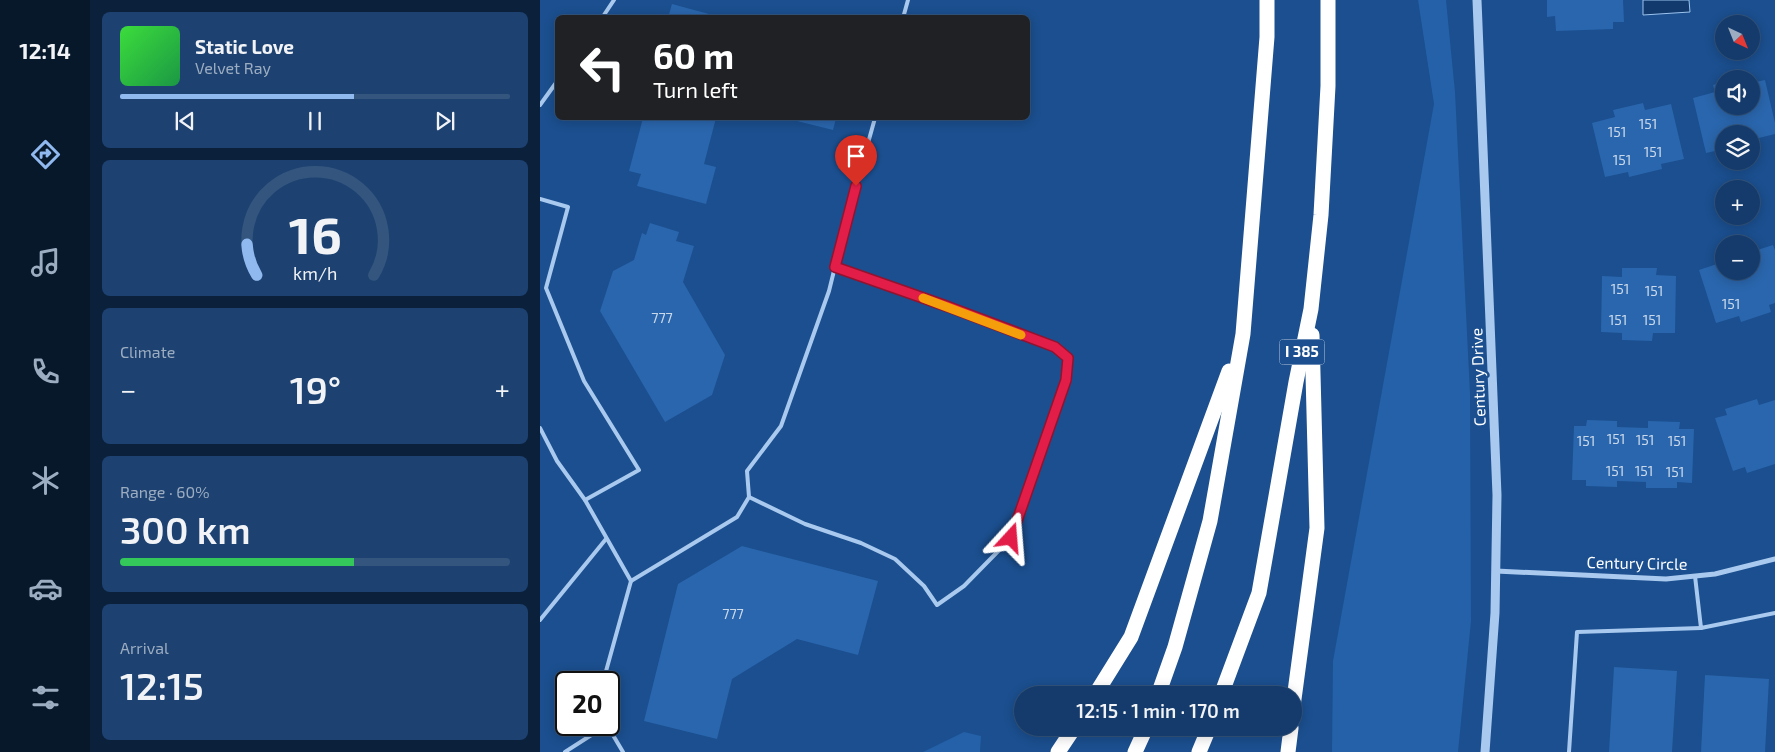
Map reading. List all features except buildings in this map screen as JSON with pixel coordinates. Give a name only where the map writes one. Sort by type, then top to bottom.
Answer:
[{"type":"highway","points":[[1161,686],[1175,647],[1210,521],[1243,334],[1268,37],[1267,0]]},
{"type":"highway","name":"I 385","points":[[1224,686],[1260,593],[1294,392],[1311,309],[1322,215],[1328,86],[1328,0]]},
{"type":"highway","points":[[1296,686],[1317,528],[1311,309]]},
{"type":"highway","points":[[1100,686],[1131,637],[1243,334]]},
{"type":"highway","points":[[1058,752],[1069,736]]},
{"type":"highway","points":[[1135,752],[1142,736]]},
{"type":"highway","points":[[1199,752],[1206,736]]},
{"type":"highway","points":[[1288,752],[1290,736]]},
{"type":"street","name":"Century Drive","points":[[1477,0],[1497,495],[1496,571],[1485,752]]},
{"type":"street","name":"Century Circle","points":[[1496,571],[1666,579],[1715,574],[1775,559]]},
{"type":"lane","points":[[604,15],[614,0]]},
{"type":"lane","points":[[904,15],[908,0]]},
{"type":"lane","points":[[540,105],[555,84]]},
{"type":"lane","points":[[606,671],[631,581],[737,517],[749,497],[747,471],[781,426],[829,291],[874,120]]},
{"type":"lane","points":[[540,199],[568,207],[546,288],[584,381],[639,470],[585,500]]},
{"type":"lane","points":[[749,497],[805,524],[861,543],[894,559],[924,586],[937,605],[964,586],[1011,538],[1066,380],[1068,358],[1055,347],[835,267]]},
{"type":"lane","points":[[540,428],[557,461],[585,500],[631,581]]},
{"type":"lane","points":[[540,620],[606,539]]},
{"type":"lane","points":[[1695,576],[1701,628]]},
{"type":"lane","points":[[1569,752],[1577,632],[1701,628],[1775,613]]},
{"type":"lane","points":[[565,752],[590,736]]},
{"type":"lane","points":[[614,736],[623,752]]},
{"type":"shaded area","points":[[1418,0],[1446,0],[1455,92],[1470,393],[1471,621],[1458,752],[1332,752],[1333,661],[1434,104]]},
{"type":"shaded area","points":[[1643,0],[1689,0],[1690,12],[1643,15]]},
{"type":"shaded area","points":[[964,732],[981,736],[980,752],[923,752]]},
{"type":"slow traffic","points":[[923,298],[1021,335]]},
{"type":"route","points":[[856,186],[835,267],[1055,347],[1068,358],[1066,380],[1011,538]]}]
